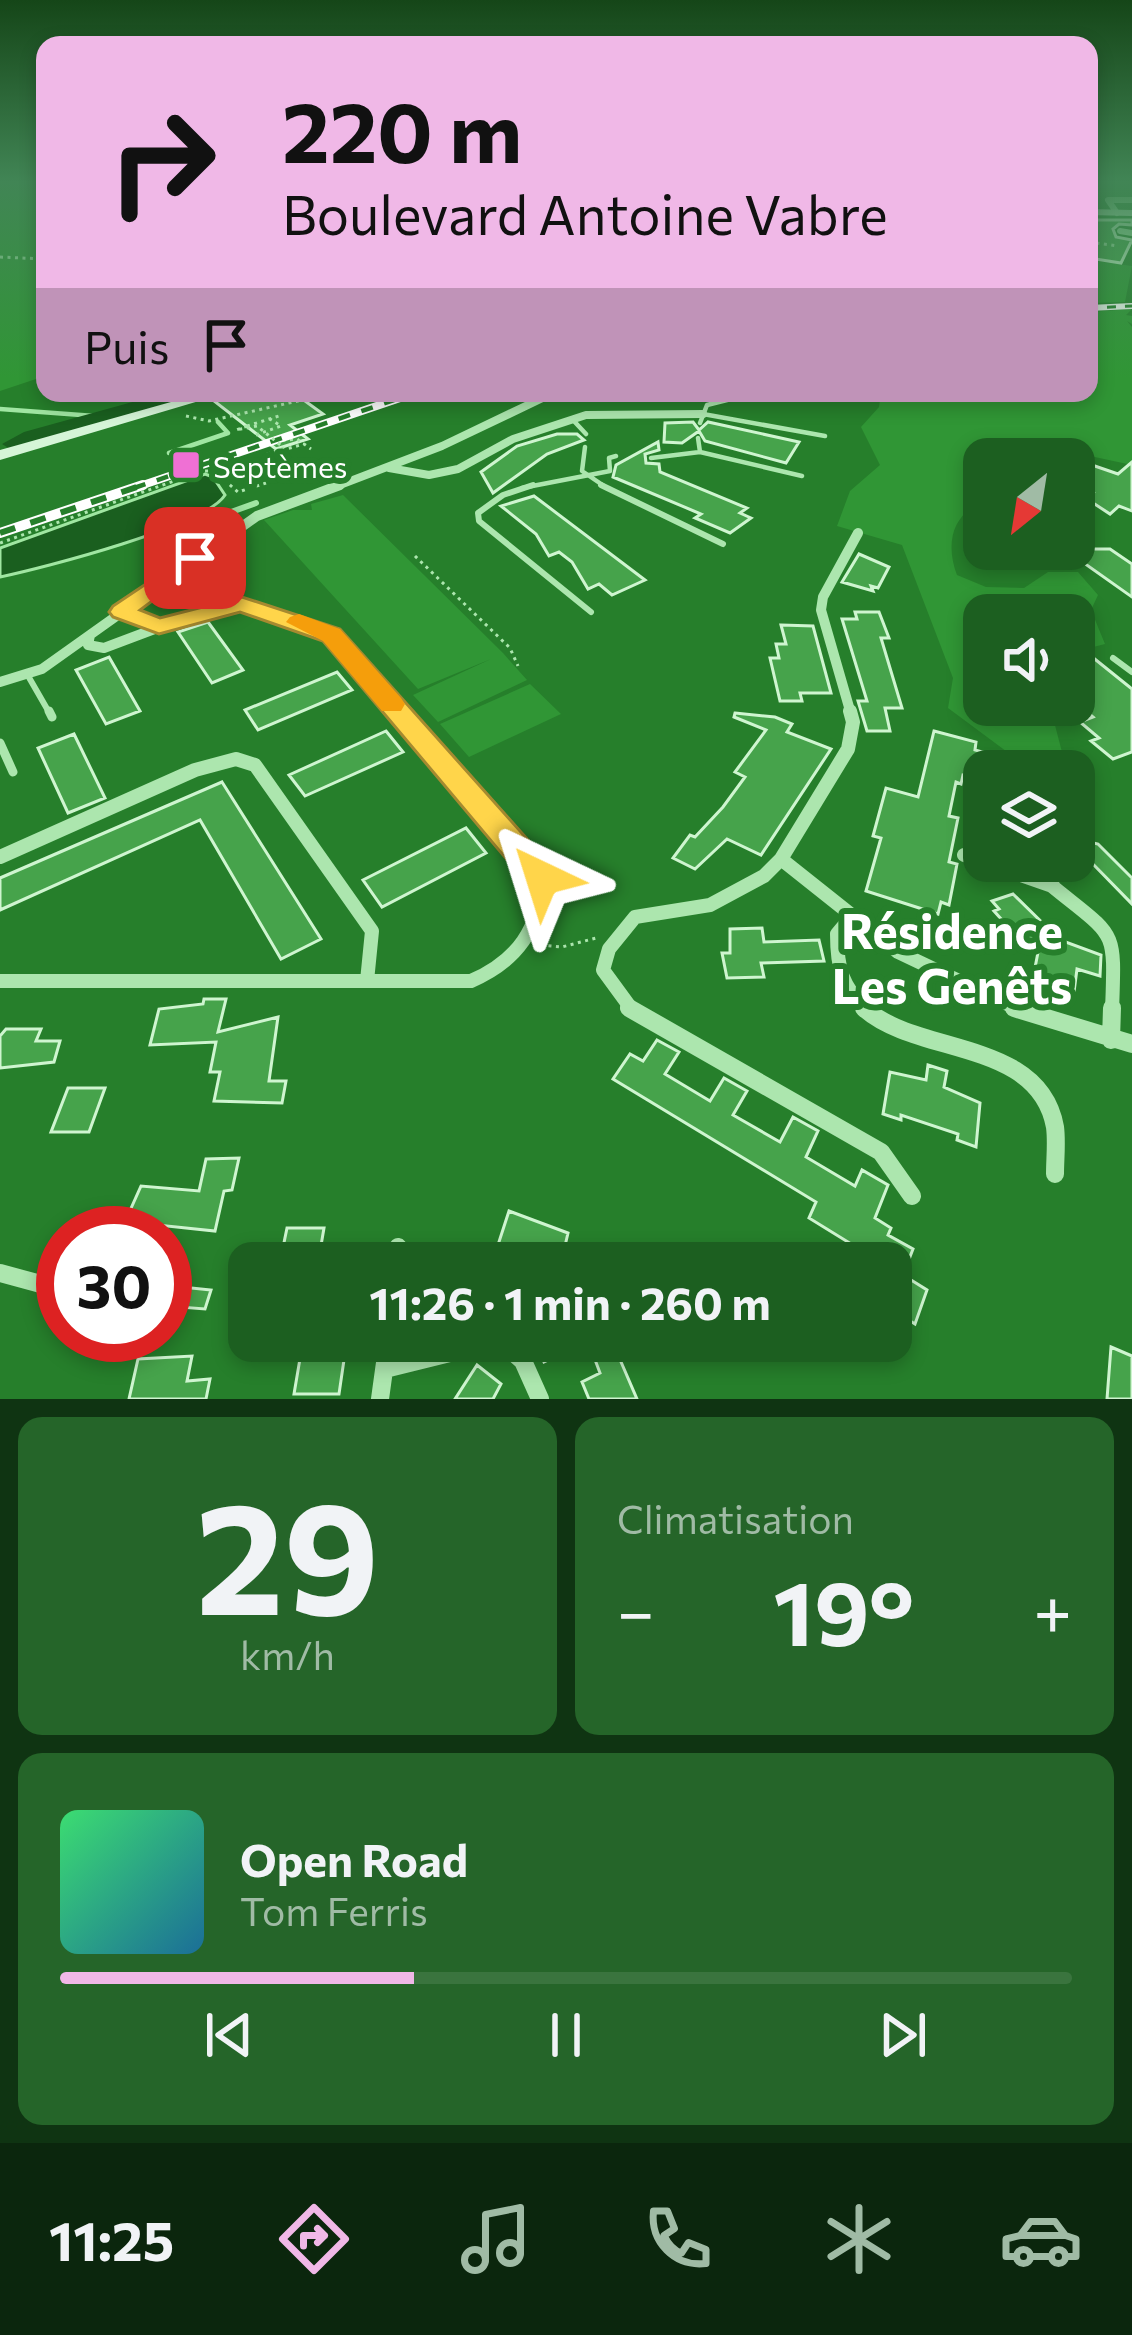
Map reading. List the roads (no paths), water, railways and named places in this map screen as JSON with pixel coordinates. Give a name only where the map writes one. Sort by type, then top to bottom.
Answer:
[{"type":"main road","points":[[0,455],[188,402]]},
{"type":"street","points":[[92,642],[122,612],[257,516],[417,457],[535,402]]},
{"type":"street","points":[[389,468],[417,474],[445,472],[475,463],[513,439],[604,412],[701,418]]},
{"type":"street","points":[[417,457],[445,472]]},
{"type":"street","points":[[858,533],[823,597],[821,610],[853,737],[781,859],[764,876],[692,910],[635,917],[620,931],[603,970],[628,1007],[880,1152],[912,1196]]},
{"type":"street","points":[[0,682],[42,669],[92,642],[159,627],[205,610],[242,605],[332,635],[542,878],[541,916],[526,940],[503,965],[471,981],[0,981]]},
{"type":"street","points":[[122,612],[159,627]]},
{"type":"street","points":[[0,856],[195,770],[236,759],[255,765],[372,931],[367,981]]},
{"type":"street","points":[[781,859],[896,950],[936,972],[1132,1044]]},
{"type":"street","points":[[1041,882],[1107,931],[1114,944],[1112,1040]]},
{"type":"street","points":[[1052,882],[1052,886]]},
{"type":"street","points":[[852,916],[837,934],[843,986],[860,1007],[886,1021],[1001,1061],[1021,1075],[1054,1122],[1059,1144],[1054,1174]]},
{"type":"street","points":[[0,1274],[36,1283]]},
{"type":"street","points":[[385,1369],[483,1344],[505,1345],[523,1359],[540,1399]]},
{"type":"street","points":[[380,1399],[386,1362]]},
{"type":"lane","points":[[719,402],[707,405],[701,418],[825,436]]},
{"type":"lane","points":[[572,419],[586,434]]},
{"type":"lane","points":[[698,438],[700,452]]},
{"type":"lane","points":[[582,471],[585,447]]},
{"type":"lane","points":[[651,458],[700,452],[802,476]]},
{"type":"lane","points":[[591,612],[479,520],[478,513],[489,501],[582,471],[610,471],[609,458],[616,456]]},
{"type":"lane","points":[[582,471],[723,544]]},
{"type":"lane","points":[[1113,658],[1132,672]]},
{"type":"lane","points":[[27,674],[52,718]]},
{"type":"lane","points":[[0,743],[14,772]]},
{"type":"waterway","points":[[52,432],[160,402]]},
{"type":"waterway","points":[[0,409],[108,417]]},
{"type":"waterway","points":[[169,453],[228,433],[218,422]]},
{"type":"waterway","points":[[15,444],[33,438]]},
{"type":"waterway","points":[[162,529],[187,528],[256,503]]},
{"type":"railway","points":[[1098,308],[1132,306]]},
{"type":"railway","points":[[134,488],[388,402]]},
{"type":"railway","points":[[0,533],[143,485]]},
{"type":"place","name":"Septèmes","points":[[186,465]]},
{"type":"district","name":"Résidence Les Genêts","points":[[952,956]]}]
